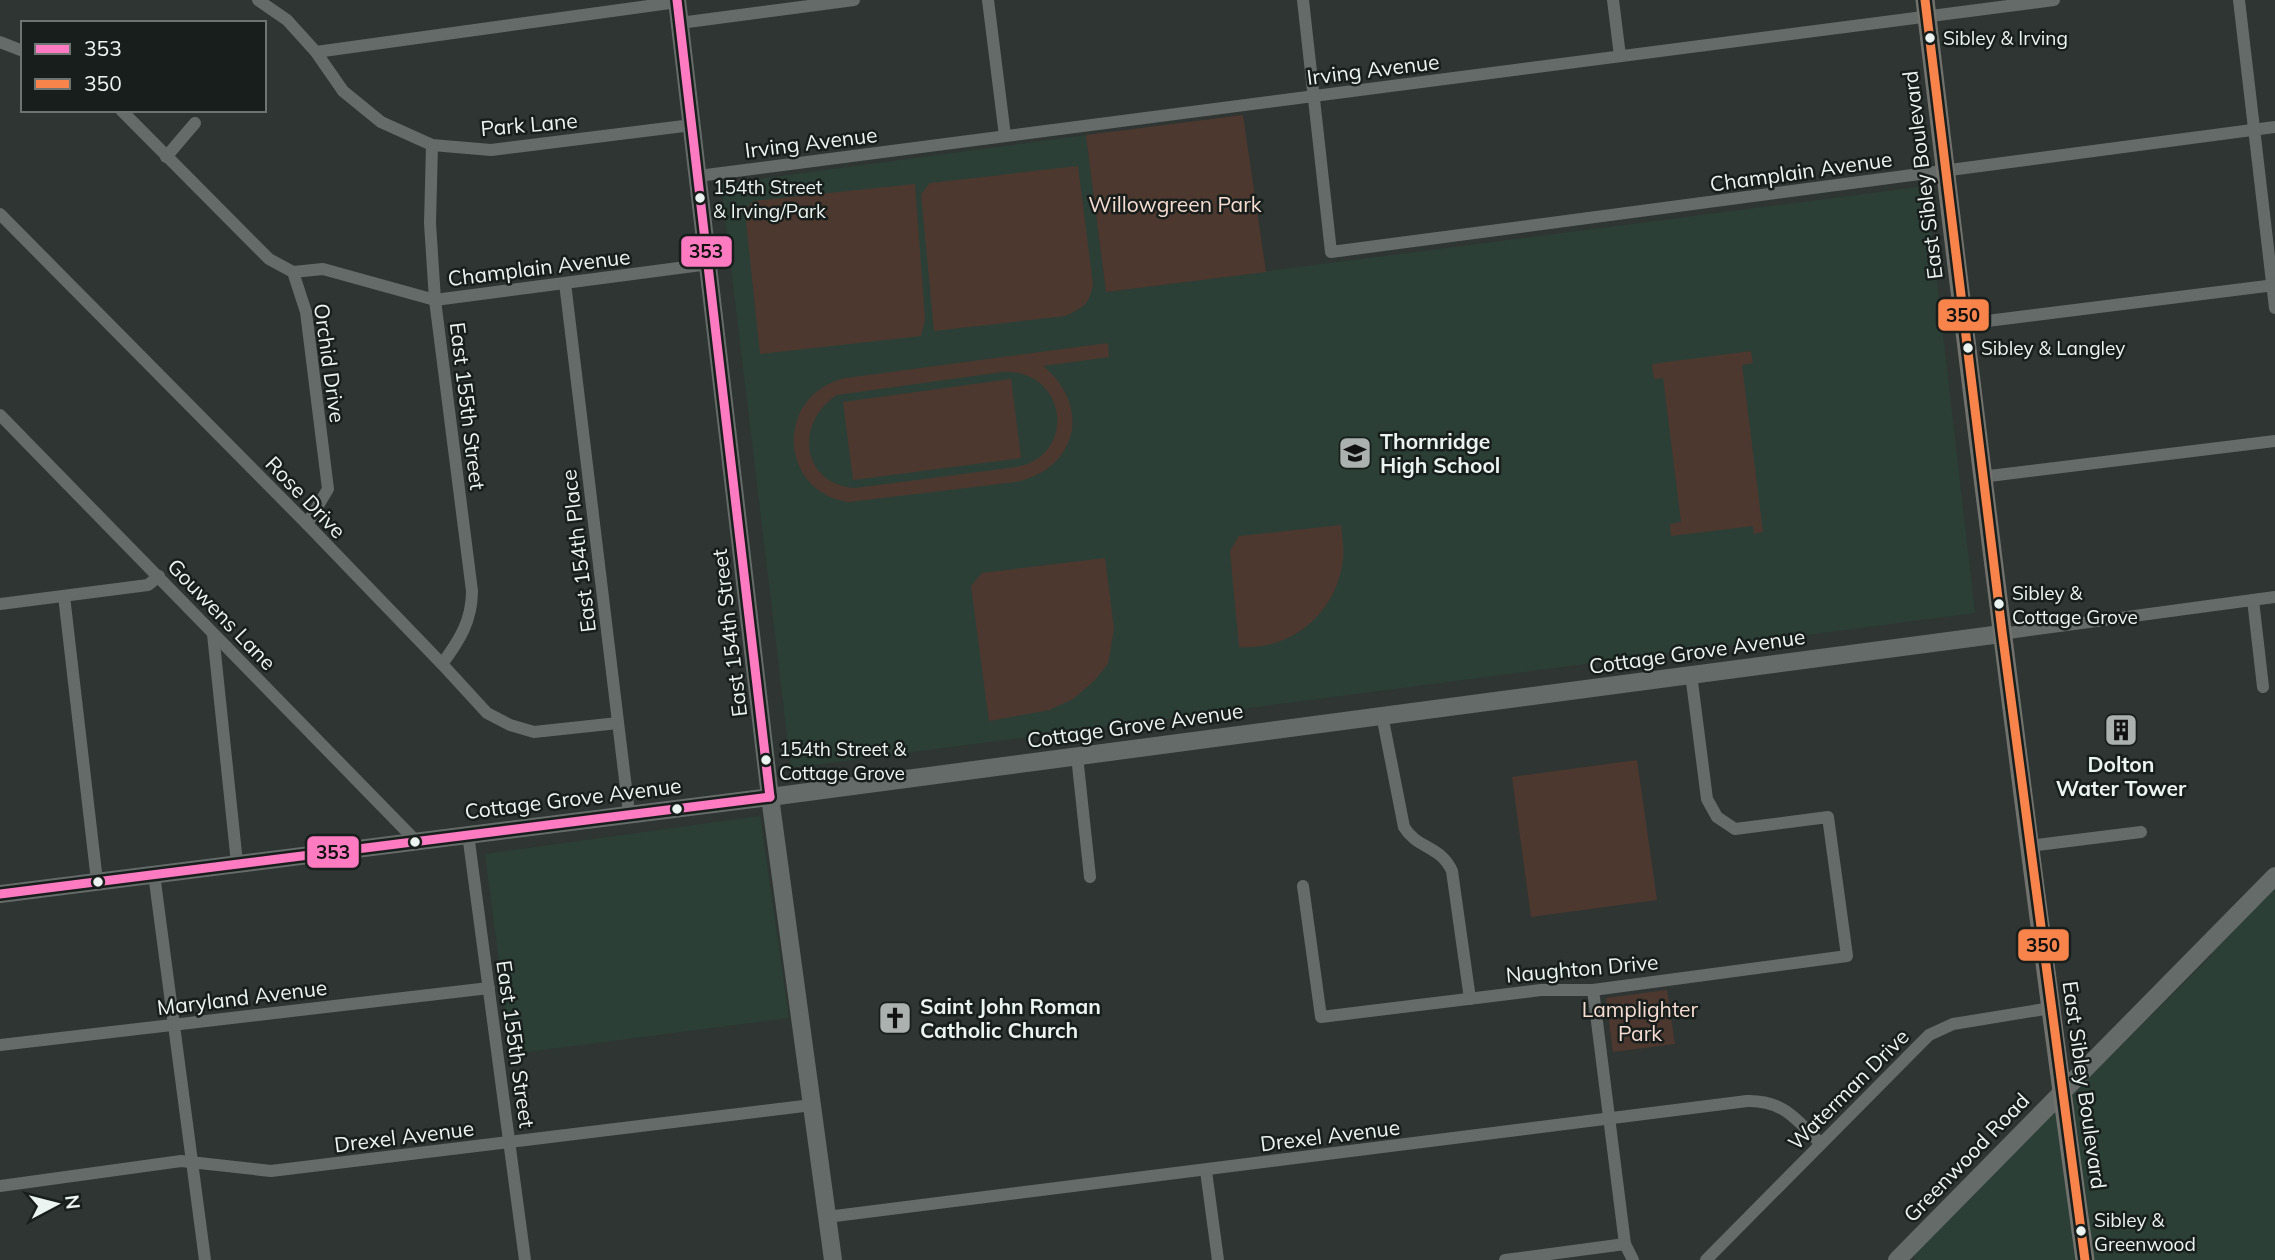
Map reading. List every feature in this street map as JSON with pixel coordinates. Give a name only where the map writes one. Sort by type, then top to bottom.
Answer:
[{"type":"main road","name":"East 154th Street","points":[[677,1],[770,797],[833,1260]]},
{"type":"main road","name":"East Sibley Boulevard","points":[[1926,8],[2001,634],[2085,1260]]},
{"type":"main road","name":"Cottage Grove Avenue","points":[[0,894],[770,797],[2001,634]]},
{"type":"main road","name":"Greenwood Road","points":[[1897,1260],[2275,876]]},
{"type":"street","name":"Park Lane","points":[[258,0],[287,20],[316,52],[343,91],[381,122],[432,145],[491,150],[692,125]]},
{"type":"street","points":[[680,23],[854,0]]},
{"type":"street","points":[[988,0],[1005,136]]},
{"type":"street","points":[[1303,0],[1314,96]]},
{"type":"street","points":[[1613,0],[1620,56]]},
{"type":"street","name":"Irving Avenue","points":[[698,176],[1620,56],[1926,8],[2054,0]]},
{"type":"street","points":[[2239,0],[2275,308]]},
{"type":"street","points":[[316,52],[677,1]]},
{"type":"street","points":[[0,42],[21,50]]},
{"type":"street","name":"Champlain Avenue","points":[[1314,96],[1331,252],[2275,127]]},
{"type":"street","points":[[123,112],[269,259],[293,272]]},
{"type":"street","points":[[166,158],[195,123]]},
{"type":"street","name":"East 155th Street","points":[[432,145],[430,223],[435,300],[472,591],[468,621],[456,645],[442,664]]},
{"type":"street","name":"Rose Drive","points":[[0,214],[307,524],[486,713],[510,725],[534,732],[618,723]]},
{"type":"street","name":"Champlain Avenue","points":[[293,272],[323,269],[435,300],[709,264]]},
{"type":"street","name":"Orchid Drive","points":[[293,272],[306,312],[328,489],[307,524]]},
{"type":"street","name":"East 154th Place","points":[[565,283],[629,813]]},
{"type":"street","points":[[1962,324],[2274,285]]},
{"type":"street","name":"Gouwens Lane","points":[[0,415],[416,841]]},
{"type":"street","points":[[1982,477],[2275,441]]},
{"type":"street","points":[[0,604],[148,584],[159,576]]},
{"type":"street","points":[[64,596],[97,881]]},
{"type":"street","name":"Cottage Grove Avenue","points":[[2001,634],[2275,597]]},
{"type":"street","points":[[2253,600],[2263,687]]},
{"type":"street","points":[[213,634],[237,863]]},
{"type":"street","name":"Naughton Drive","points":[[1303,886],[1321,1017],[1541,990],[1592,990],[1847,956],[1828,817],[1735,829],[1717,817],[1707,799],[1691,674]]},
{"type":"street","points":[[1382,715],[1404,827],[1409,836],[1447,860],[1452,871],[1470,999]]},
{"type":"street","points":[[1077,756],[1090,877]]},
{"type":"street","points":[[2029,846],[2141,832]]},
{"type":"street","name":"East 155th Street","points":[[468,834],[525,1260]]},
{"type":"street","points":[[154,874],[205,1260]]},
{"type":"street","name":"Maryland Avenue","points":[[0,1045],[489,988]]},
{"type":"street","points":[[1592,990],[1625,1244],[1633,1260]]},
{"type":"street","name":"Waterman Drive","points":[[1706,1260],[1929,1035],[1953,1024],[2051,1008]]},
{"type":"street","name":"Drexel Avenue","points":[[827,1217],[1762,1101],[1788,1111],[1821,1144]]},
{"type":"street","name":"Drexel Avenue","points":[[0,1186],[181,1161],[271,1171],[812,1105]]},
{"type":"street","points":[[1206,1171],[1218,1260]]},
{"type":"street","points":[[1505,1260],[1625,1244]]},
{"type":"shaded area","name":"Thornridge High School","points":[[1086,135],[1106,292],[1926,186],[1975,613],[791,768],[721,184]]},
{"type":"shaded area","points":[[760,816],[789,1018],[511,1054],[485,854]]},
{"type":"shaded area","points":[[2275,877],[2275,1260],[1915,1260],[1914,1253],[2212,955],[2203,949]]},
{"type":"green space","name":"Willowgreen Park","points":[[1243,115],[1266,272],[1106,292],[1086,135]]},
{"type":"green space","points":[[1078,166],[1093,285],[1084,305],[1065,316],[934,331],[921,194],[930,183]]},
{"type":"green space","points":[[915,184],[925,320],[921,336],[760,354],[745,211],[753,201]]},
{"type":"green space","points":[[1108,343],[1109,357],[1043,366],[1058,382],[1068,399],[1072,417],[1071,434],[1064,450],[1053,464],[1036,475],[1015,482],[849,502],[825,494],[808,481],[798,462],[794,442],[797,421],[806,402],[823,387],[846,378]],"holes":[[[1002,372],[1024,374],[1040,383],[1051,397],[1057,413],[1056,430],[1050,446],[1037,459],[1017,467],[855,488],[837,484],[823,476],[814,464],[810,450],[814,421],[823,407],[837,395]]]},
{"type":"green space","points":[[1751,351],[1753,363],[1742,365],[1763,532],[1754,534],[1753,526],[1671,536],[1670,524],[1681,522],[1663,378],[1654,379],[1652,364]]},
{"type":"green space","points":[[1011,379],[1021,458],[853,480],[843,402]]},
{"type":"green space","points":[[1341,525],[1343,554],[1339,577],[1322,611],[1294,635],[1259,646],[1239,647],[1230,551],[1239,536]]},
{"type":"green space","points":[[1105,558],[1114,629],[1108,664],[1094,681],[1073,699],[1049,710],[989,721],[971,586],[982,573]]},
{"type":"green space","points":[[1637,760],[1657,900],[1531,917],[1512,777]]},
{"type":"green space","name":"Lamplighter Park","points":[[1667,990],[1675,1044],[1613,1052],[1606,998]]},
{"type":"transit line","name":"353","points":[[677,0],[770,797]]},
{"type":"transit line","name":"350","points":[[1925,0],[2002,631],[2085,1260]]},
{"type":"transit line","name":"353","points":[[0,894],[770,797]]},
{"type":"place","name":"Sibley & Irving","points":[[1930,38]]},
{"type":"place","name":"154th Street & Irving/Park","points":[[700,198]]},
{"type":"place","name":"Sibley & Langley","points":[[1968,348]]},
{"type":"place","name":"Thornridge High School","points":[[1355,453]]},
{"type":"place","name":"Sibley & Cottage Grove","points":[[1999,604]]},
{"type":"place","name":"Dolton Water Tower","points":[[2121,730]]},
{"type":"place","name":"154th Street & Cottage Grove","points":[[766,760]]},
{"type":"place","name":"Saint John Roman Catholic Church","points":[[895,1018]]},
{"type":"place","name":"Sibley & Greenwood","points":[[2081,1231]]}]
